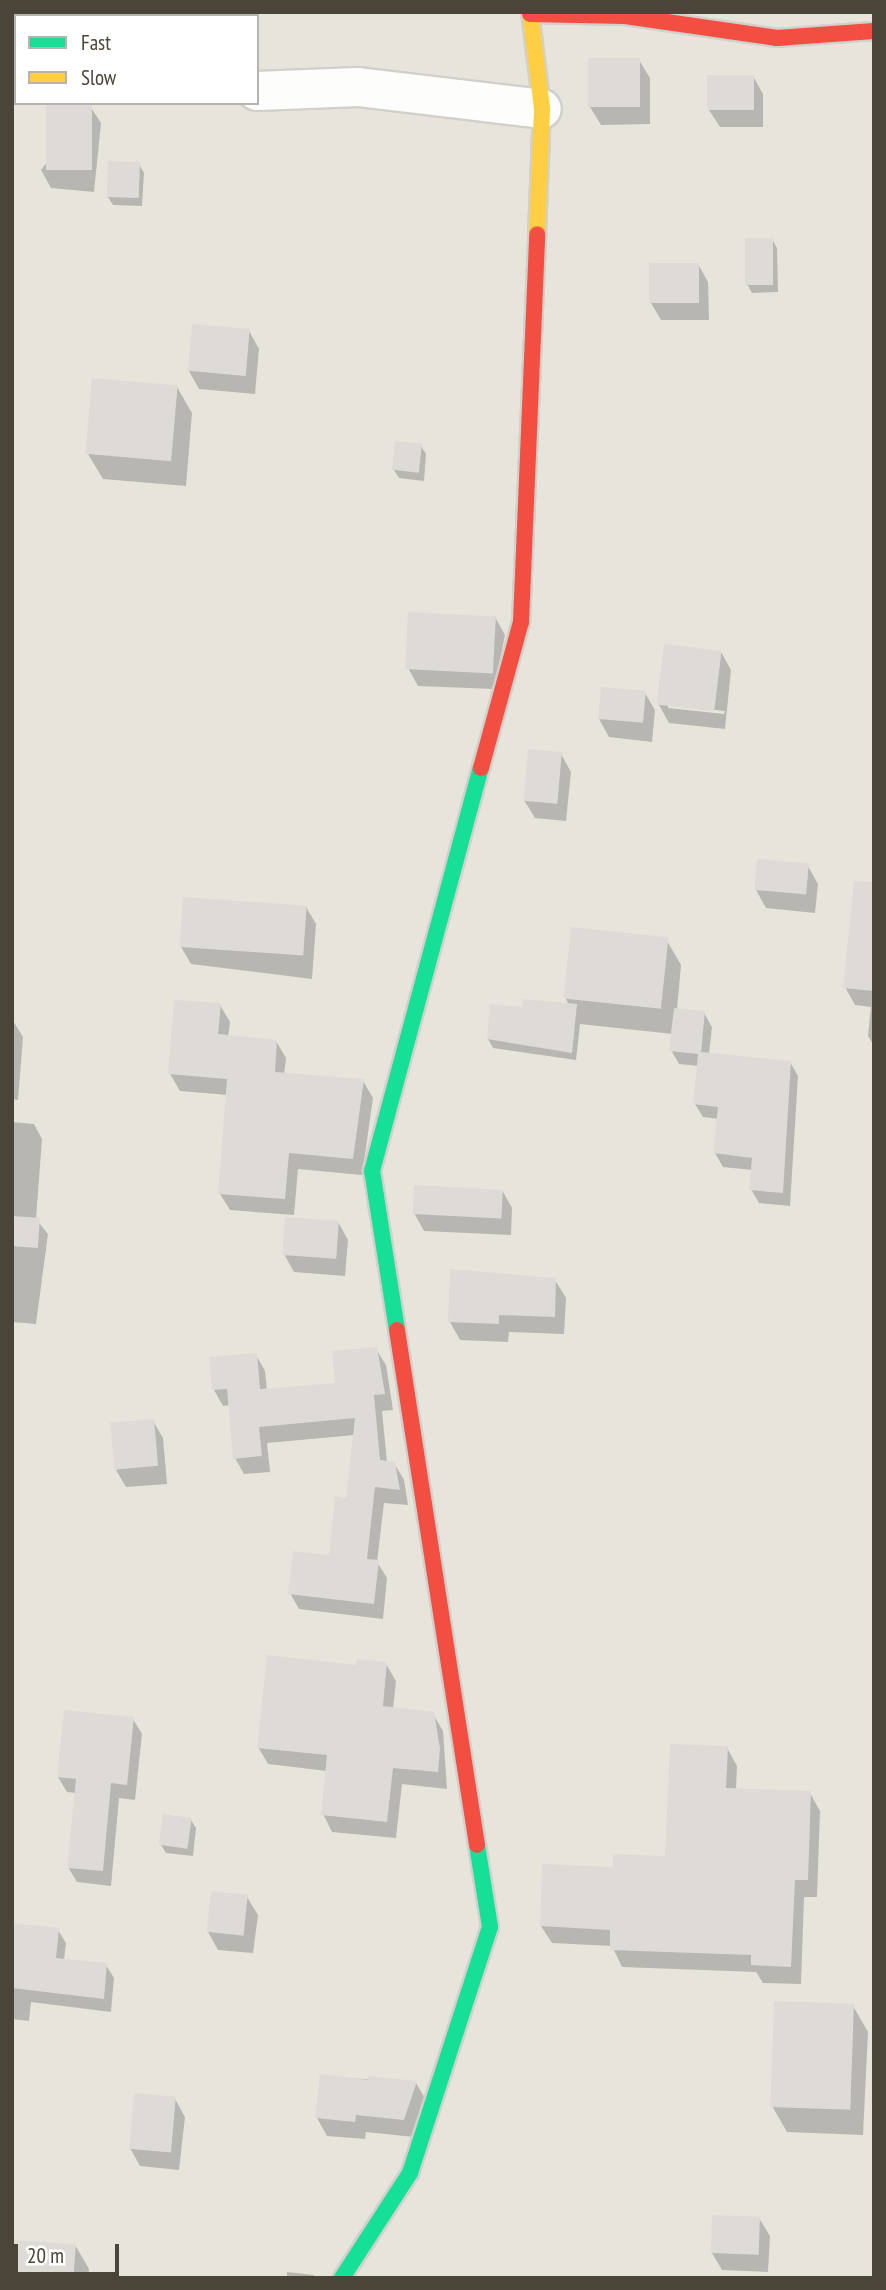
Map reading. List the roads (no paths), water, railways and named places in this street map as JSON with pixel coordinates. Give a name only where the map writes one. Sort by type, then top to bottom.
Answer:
[{"type":"street","points":[[342,2278],[410,2173],[490,1927],[372,1171],[521,622],[542,109],[530,13],[625,16],[777,38],[874,31]]},
{"type":"street","points":[[259,92],[358,87],[542,109]]}]
